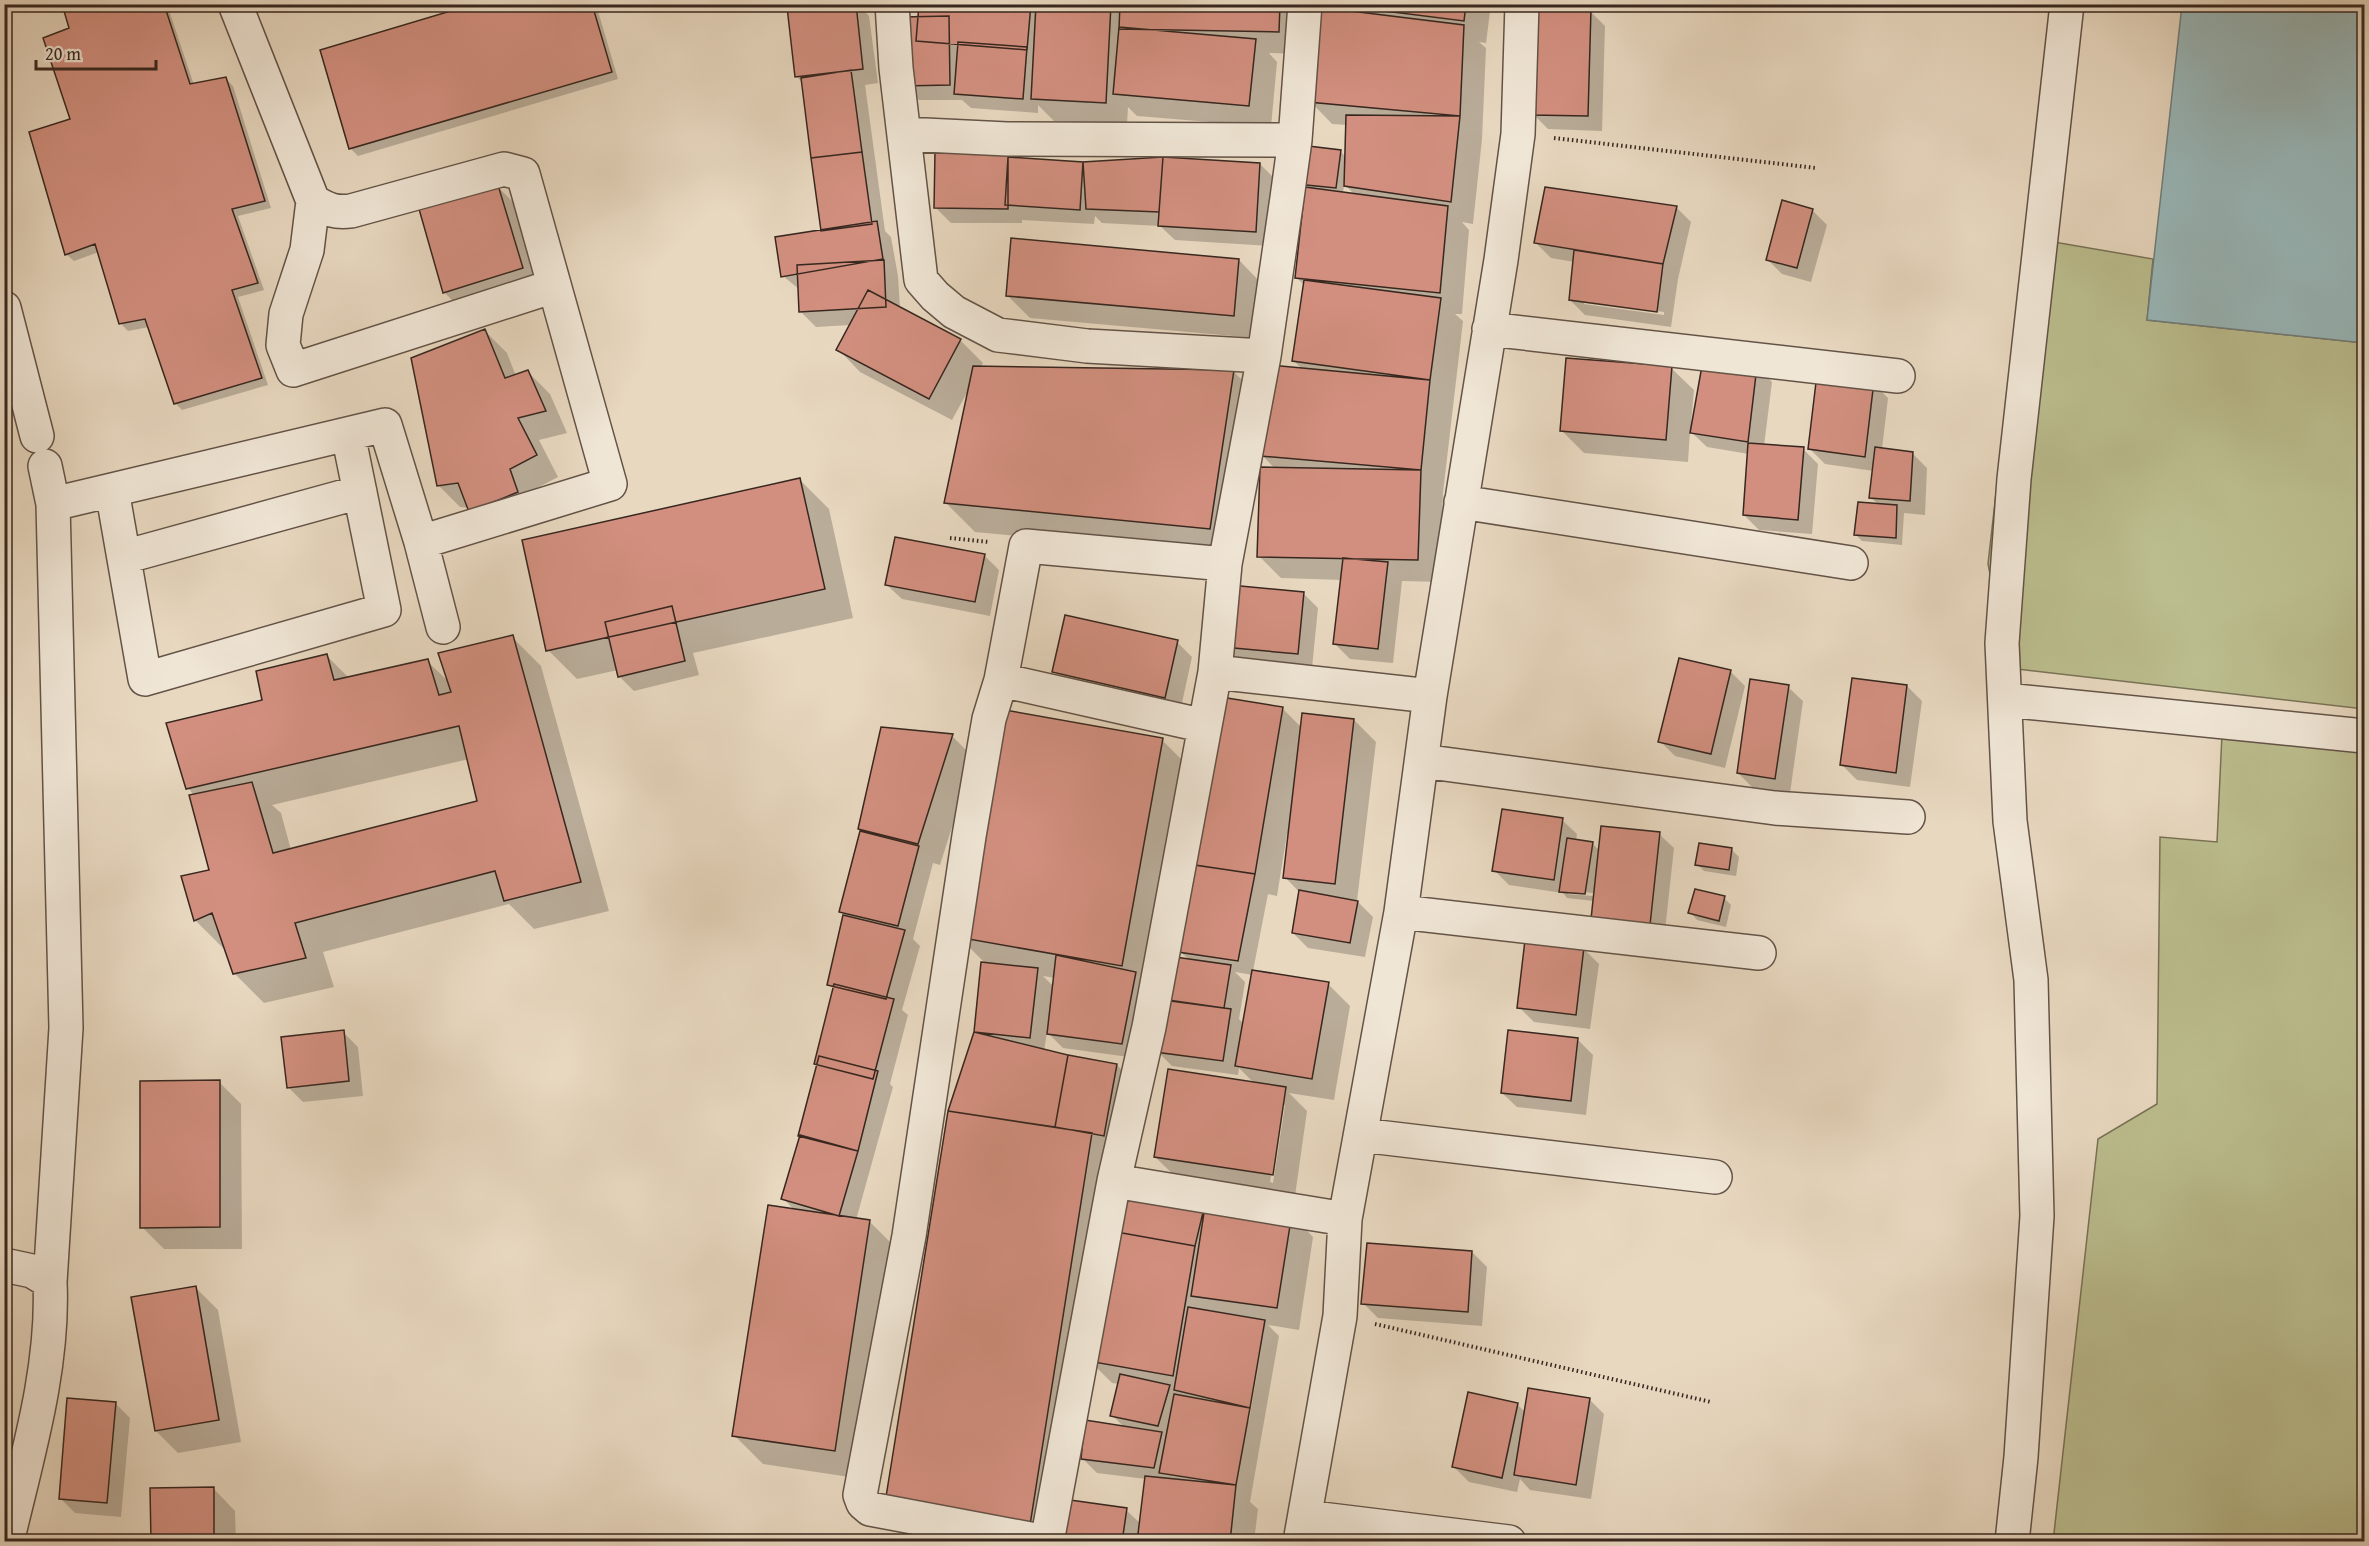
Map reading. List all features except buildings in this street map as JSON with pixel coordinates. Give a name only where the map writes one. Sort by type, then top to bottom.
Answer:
[{"type":"street","points":[[235,4],[314,201],[307,250],[286,314],[283,345],[293,370],[554,286]]},
{"type":"street","points":[[892,4],[921,280],[935,296],[954,312],[998,335],[1087,346],[1264,356]]},
{"type":"street","points":[[1225,564],[1026,546],[1001,680],[989,719],[969,836],[909,1236],[860,1495],[863,1503],[870,1509],[1046,1542],[1114,1181],[1149,1027],[1215,672],[1225,564],[1264,356],[1295,140],[1305,4]]},
{"type":"street","points":[[1509,1542],[1303,1529],[1340,1316],[1345,1219],[1401,912],[1430,696],[1518,134],[1522,4]]},
{"type":"street","points":[[2012,1542],[2021,1457],[2037,1216],[2031,980],[2010,821],[2002,643],[2014,478],[2067,4]]},
{"type":"street","points":[[904,134],[1007,139],[1295,140]]},
{"type":"street","points":[[314,201],[338,213],[504,169],[523,174],[610,484],[421,542]]},
{"type":"street","points":[[4,308],[53,504],[66,1028],[50,1282],[51,1306],[40,1401],[7,1542]]},
{"type":"street","points":[[1489,329],[1898,376]]},
{"type":"street","points":[[53,504],[385,425],[421,542],[443,627]]},
{"type":"street","points":[[112,490],[145,679],[384,610],[348,434]]},
{"type":"street","points":[[124,557],[360,492]]},
{"type":"street","points":[[1461,502],[1851,562]]},
{"type":"street","points":[[1215,672],[1430,696]]},
{"type":"street","points":[[1001,680],[1205,726]]},
{"type":"street","points":[[2006,700],[2364,736]]},
{"type":"street","points":[[1422,761],[1775,808],[1908,817]]},
{"type":"street","points":[[1401,912],[1759,953]]},
{"type":"street","points":[[1361,1135],[1715,1177]]},
{"type":"street","points":[[1114,1181],[1345,1219]]},
{"type":"street","points":[[4,1265],[32,1271],[50,1282]]},
{"type":"path","points":[[1518,134],[1816,168]]},
{"type":"path","points":[[1340,1316],[1711,1402]]},
{"type":"green space","points":[[2025,237],[2153,259],[2147,320],[2364,343],[2364,709],[2009,668],[1988,564]]},
{"type":"green space","points":[[2222,734],[2364,751],[2364,1541],[2053,1542],[2098,1139],[2157,1104],[2160,837],[2217,842]]},
{"type":"water","points":[[2182,5],[2364,5],[2364,343],[2147,320]]}]
